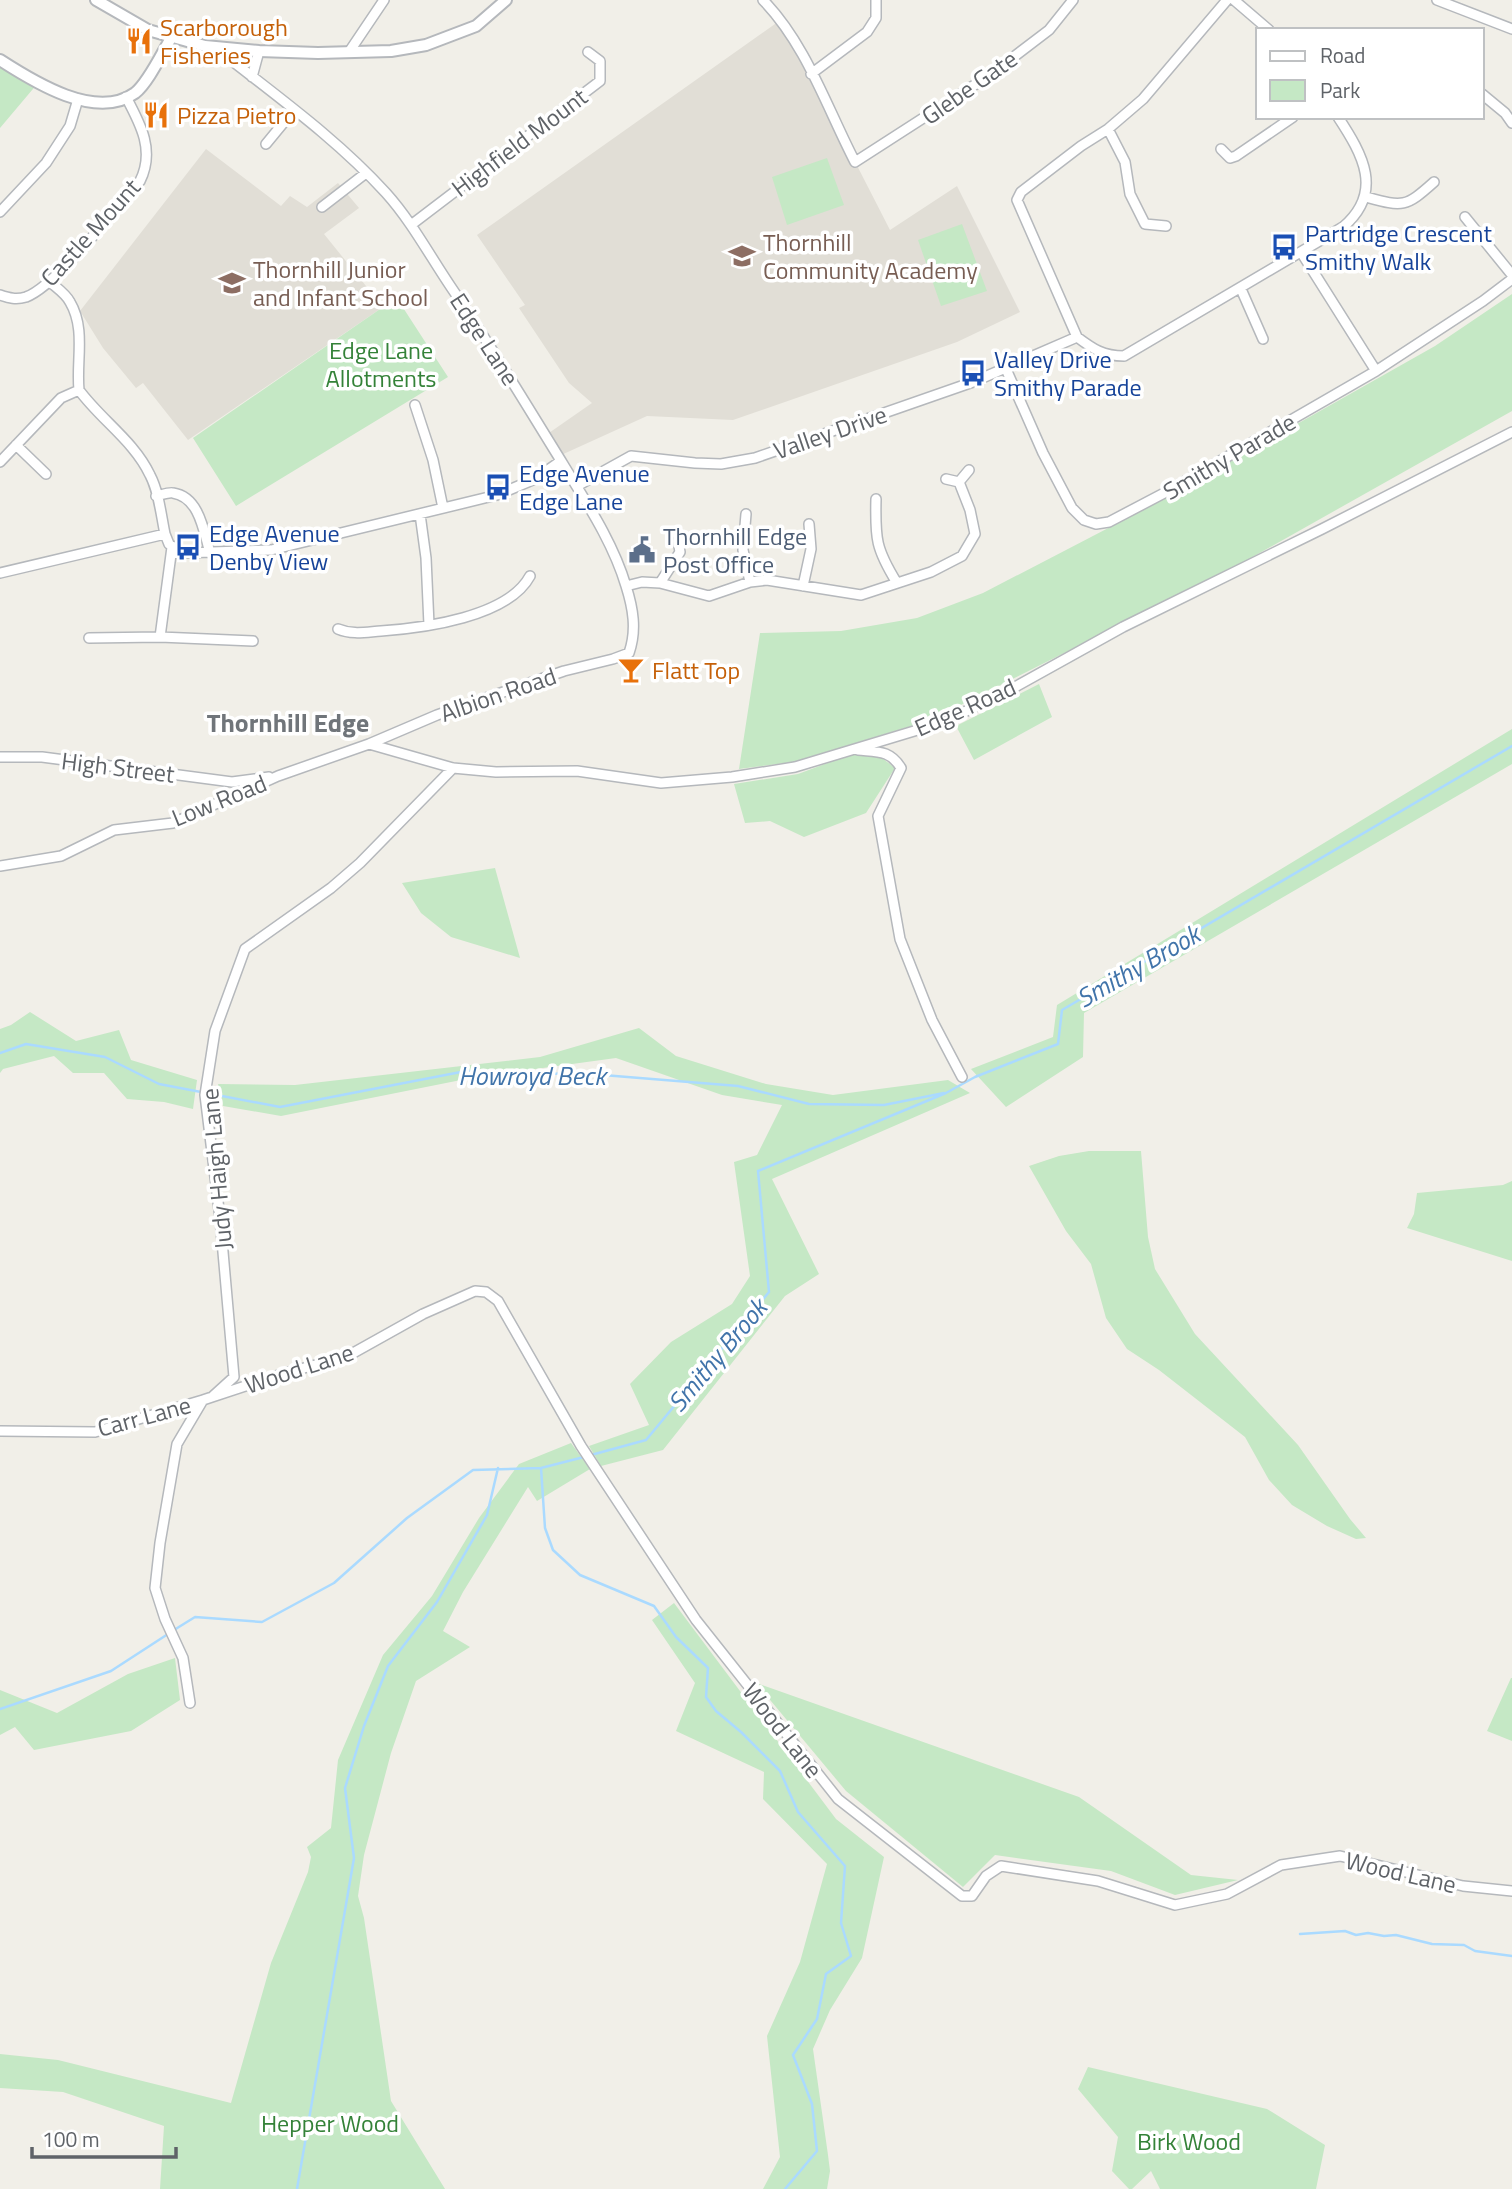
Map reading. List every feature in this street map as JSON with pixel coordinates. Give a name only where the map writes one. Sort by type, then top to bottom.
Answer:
[{"type":"street","points":[[96,0],[148,30],[217,49],[349,52],[391,51],[426,45],[476,26],[506,0]]},
{"type":"street","points":[[349,52],[384,0]]},
{"type":"street","points":[[763,0],[782,19],[811,74],[867,32],[876,18],[876,0]]},
{"type":"street","name":"Glebe Gate","points":[[811,74],[855,162],[990,75],[1049,30],[1073,0]]},
{"type":"street","points":[[1227,0],[1143,99],[1108,129],[1021,192],[1017,200],[1077,337],[1096,352],[1124,356],[1343,227],[1355,217],[1366,197],[1364,165],[1343,119]]},
{"type":"street","points":[[1234,0],[1267,28]]},
{"type":"street","points":[[1437,0],[1512,29]]},
{"type":"street","points":[[0,60],[38,83],[78,99],[115,103],[136,92],[171,38]]},
{"type":"street","name":"Edge Lane","points":[[217,49],[343,149],[411,226],[525,400],[577,486],[615,557],[626,586],[634,626],[634,638],[629,653]]},
{"type":"street","points":[[252,77],[260,51]]},
{"type":"street","name":"Highfield Mount","points":[[411,226],[600,81],[600,61],[588,52]]},
{"type":"street","points":[[1484,95],[1506,113],[1512,123]]},
{"type":"street","name":"Castle Mount","points":[[0,295],[12,299],[27,297],[50,282],[139,181],[146,169],[147,146],[140,122],[126,97]]},
{"type":"street","points":[[0,212],[46,163],[70,126],[78,99]]},
{"type":"street","points":[[267,144],[294,110]]},
{"type":"street","points":[[1222,149],[1230,158],[1240,154],[1290,119]]},
{"type":"street","points":[[1108,129],[1125,162],[1130,194],[1145,225],[1166,226]]},
{"type":"street","points":[[323,207],[366,173]]},
{"type":"street","points":[[1366,197],[1401,205],[1416,198],[1434,181]]},
{"type":"street","name":"Smithy Parade","points":[[1006,369],[1043,453],[1072,508],[1084,520],[1096,524],[1109,522],[1376,371],[1483,301],[1512,277],[1465,216]]},
{"type":"street","points":[[1301,252],[1376,371]]},
{"type":"street","points":[[50,282],[70,300],[77,322],[80,346],[77,373],[79,390],[93,409],[132,446],[151,475],[165,534],[172,547],[182,553],[271,550],[497,495],[535,479],[561,461]]},
{"type":"street","points":[[1241,289],[1264,339]]},
{"type":"street","name":"Valley Drive","points":[[577,486],[631,456],[721,464],[755,458],[1006,369],[1077,337]]},
{"type":"street","points":[[0,462],[61,398],[79,390]]},
{"type":"street","points":[[415,404],[433,460],[443,508]]},
{"type":"street","name":"Edge Road","points":[[369,744],[453,768],[496,772],[577,771],[661,783],[732,777],[795,767],[944,722],[1015,687],[1123,627],[1512,432]]},
{"type":"street","points":[[16,445],[46,474]]},
{"type":"street","points":[[959,482],[969,470]]},
{"type":"street","points":[[946,479],[959,482]]},
{"type":"street","points":[[626,586],[642,582],[660,583],[709,596],[750,582],[767,580],[861,595],[931,572],[961,556],[975,534],[970,510],[959,482]]},
{"type":"street","points":[[156,496],[174,493],[188,500],[201,519],[210,553]]},
{"type":"street","points":[[876,499],[875,537],[882,558],[897,583]]},
{"type":"street","points":[[420,513],[426,558],[429,625]]},
{"type":"street","points":[[746,514],[743,550],[750,582]]},
{"type":"street","points":[[803,586],[811,549],[808,524]]},
{"type":"street","points":[[0,573],[165,534]]},
{"type":"street","points":[[660,583],[673,558],[680,552],[678,541]]},
{"type":"street","points":[[160,636],[172,547]]},
{"type":"street","points":[[338,629],[347,634],[429,625],[481,612],[517,592],[530,576]]},
{"type":"street","points":[[89,638],[160,636],[253,641]]},
{"type":"street","name":"Albion Road","points":[[278,776],[369,744],[450,710],[564,671],[629,653]]},
{"type":"street","points":[[853,749],[883,752],[895,757],[901,768],[878,816],[900,939],[932,1020],[962,1077]]},
{"type":"street","name":"High Street","points":[[0,757],[41,757],[232,782],[278,776]]},
{"type":"street","name":"Judy Haigh Lane","points":[[234,1377],[220,1218],[205,1095],[215,1031],[245,949],[331,888],[360,863],[453,768]]},
{"type":"street","name":"Low Road","points":[[0,866],[61,856],[114,830],[173,823],[278,776]]},
{"type":"street","name":"Wood Lane","points":[[207,1399],[346,1357],[423,1314],[475,1291],[486,1292],[498,1301],[581,1446],[696,1619],[838,1800],[962,1896],[972,1896],[986,1876],[1001,1866],[1098,1881],[1175,1905],[1227,1894],[1281,1865],[1340,1856],[1463,1886],[1512,1891]]},
{"type":"street","points":[[190,1703],[183,1658],[155,1588],[160,1543],[177,1444],[207,1399],[234,1377],[242,1387]]},
{"type":"street","name":"Carr Lane","points":[[0,1431],[95,1432],[207,1399]]},
{"type":"shaded area","name":"Thornhill Community Academy","points":[[782,19],[890,230],[957,186],[1020,312],[957,342],[733,420],[647,416],[559,456],[546,435],[592,403],[569,383],[519,308],[525,305],[477,235]]},
{"type":"shaded area","name":"Thornhill Junior and Infant School","points":[[206,149],[281,206],[290,196],[307,207],[338,183],[359,208],[324,234],[383,307],[188,440],[143,383],[136,388],[103,348],[80,311]]},
{"type":"green space","points":[[0,60],[38,83],[0,128]]},
{"type":"green space","points":[[827,158],[844,205],[787,225],[772,177]]},
{"type":"green space","points":[[962,224],[987,291],[941,306],[918,240]]},
{"type":"green space","points":[[1512,294],[1512,411],[1233,568],[931,720],[793,762],[739,769],[760,633],[841,631],[917,618],[983,593],[1168,497],[1435,346]]},
{"type":"green space","name":"Edge Lane Allotments","points":[[400,303],[448,377],[236,506],[193,438],[383,307]]},
{"type":"green space","points":[[1039,684],[1052,717],[974,760],[956,726]]},
{"type":"green space","points":[[1512,729],[1512,764],[1084,1013],[1083,1057],[1006,1107],[971,1069],[1053,1037],[1057,1005]]},
{"type":"green space","points":[[852,754],[882,758],[895,768],[866,813],[804,837],[770,821],[745,823],[734,784],[798,774]]},
{"type":"green space","points":[[495,868],[520,958],[451,937],[421,913],[402,883]]},
{"type":"green space","points":[[30,1012],[76,1041],[119,1030],[131,1060],[197,1080],[193,1109],[164,1102],[127,1099],[104,1073],[73,1073],[54,1056],[3,1069],[0,1073],[0,1029]]},
{"type":"green space","points":[[639,1028],[676,1056],[766,1084],[833,1095],[948,1080],[970,1093],[772,1179],[819,1274],[785,1296],[663,1450],[601,1466],[589,1446],[649,1425],[630,1384],[671,1342],[732,1304],[750,1276],[734,1162],[757,1155],[782,1105],[722,1095],[616,1058],[476,1077],[281,1116],[223,1106],[218,1084],[295,1085],[540,1057]]},
{"type":"green space","points":[[1089,1151],[1141,1151],[1148,1237],[1155,1269],[1195,1334],[1298,1445],[1366,1538],[1356,1539],[1327,1526],[1292,1505],[1269,1480],[1245,1437],[1159,1370],[1127,1349],[1106,1318],[1091,1264],[1066,1231],[1029,1166],[1059,1156]]},
{"type":"green space","points":[[1512,1181],[1512,1261],[1407,1228],[1414,1214],[1417,1193],[1503,1185]]},
{"type":"green space","name":"Hepper Wood","points":[[571,1443],[590,1469],[537,1501],[528,1487],[463,1592],[443,1631],[470,1647],[416,1681],[391,1753],[364,1855],[358,1896],[364,1918],[391,2101],[445,2189],[160,2189],[164,2126],[63,2092],[0,2088],[0,2054],[58,2060],[231,2103],[271,1963],[308,1872],[311,1857],[307,1847],[331,1828],[338,1760],[383,1655],[432,1596],[479,1518],[519,1464]]},
{"type":"green space","points":[[674,1603],[836,1819],[884,1857],[862,1958],[830,2010],[813,2049],[830,2171],[827,2189],[763,2189],[780,2157],[767,2036],[800,1962],[827,1864],[763,1799],[764,1772],[676,1731],[695,1683],[652,1620]]},
{"type":"green space","points":[[175,1658],[180,1700],[131,1731],[34,1750],[15,1727],[0,1735],[0,1690],[57,1713],[128,1674]]},
{"type":"green space","points":[[1512,1678],[1512,1741],[1487,1731]]},
{"type":"green space","points":[[756,1683],[1079,1797],[1191,1875],[1238,1880],[1175,1895],[1111,1871],[995,1855],[963,1887],[846,1791]]},
{"type":"green space","name":"Birk Wood","points":[[1088,2067],[1267,2109],[1325,2145],[1316,2189],[1160,2189],[1151,2171],[1129,2189],[1112,2171],[1118,2137],[1078,2089]]},
{"type":"waterway","name":"Smithy Brook","points":[[591,1455],[646,1440],[769,1292],[758,1171],[1058,1044],[1062,1010],[1512,746]]},
{"type":"waterway","name":"Howroyd Beck","points":[[0,1053],[26,1044],[105,1057],[159,1084],[280,1107],[466,1071],[603,1075],[738,1086],[809,1104],[884,1105],[944,1093]]},
{"type":"waterway","name":"Smithy Brook","points":[[174,1630],[195,1617],[262,1622],[334,1583],[407,1518],[473,1470],[541,1468],[584,1457]]},
{"type":"waterway","points":[[297,2189],[354,1858],[345,1788],[364,1726],[388,1666],[437,1602],[487,1515],[498,1468]]},
{"type":"waterway","points":[[541,1468],[545,1528],[553,1550],[580,1575],[654,1606],[676,1637],[708,1668],[706,1697],[716,1711],[780,1771],[798,1812],[845,1866],[841,1923],[851,1956],[826,1974],[817,2019],[793,2055],[812,2104],[817,2151],[785,2189]]},
{"type":"waterway","name":"Smithy Brook","points":[[0,1709],[111,1671],[168,1634]]},
{"type":"waterway","points":[[1300,1934],[1345,1931],[1356,1935],[1396,1935],[1432,1944],[1464,1945],[1475,1951],[1512,1956]]},
{"type":"place","name":"Scarborough Fisheries","points":[[139,41]]},
{"type":"place","name":"Pizza Pietro","points":[[156,115]]},
{"type":"place","name":"Partridge Crescent Smithy Walk","points":[[1284,247]]},
{"type":"place","name":"Thornhill Community Academy","points":[[742,256]]},
{"type":"place","name":"Thornhill Junior and Infant School","points":[[232,283]]},
{"type":"place","name":"Valley Drive Smithy Parade","points":[[973,373]]},
{"type":"place","name":"Edge Avenue Edge Lane","points":[[498,487]]},
{"type":"place","name":"Edge Avenue Denby View","points":[[188,547]]},
{"type":"place","name":"Thornhill Edge Post Office","points":[[642,550]]},
{"type":"place","name":"Flatt Top","points":[[631,670]]},
{"type":"district","name":"Thornhill Edge","points":[[288,722]]}]
